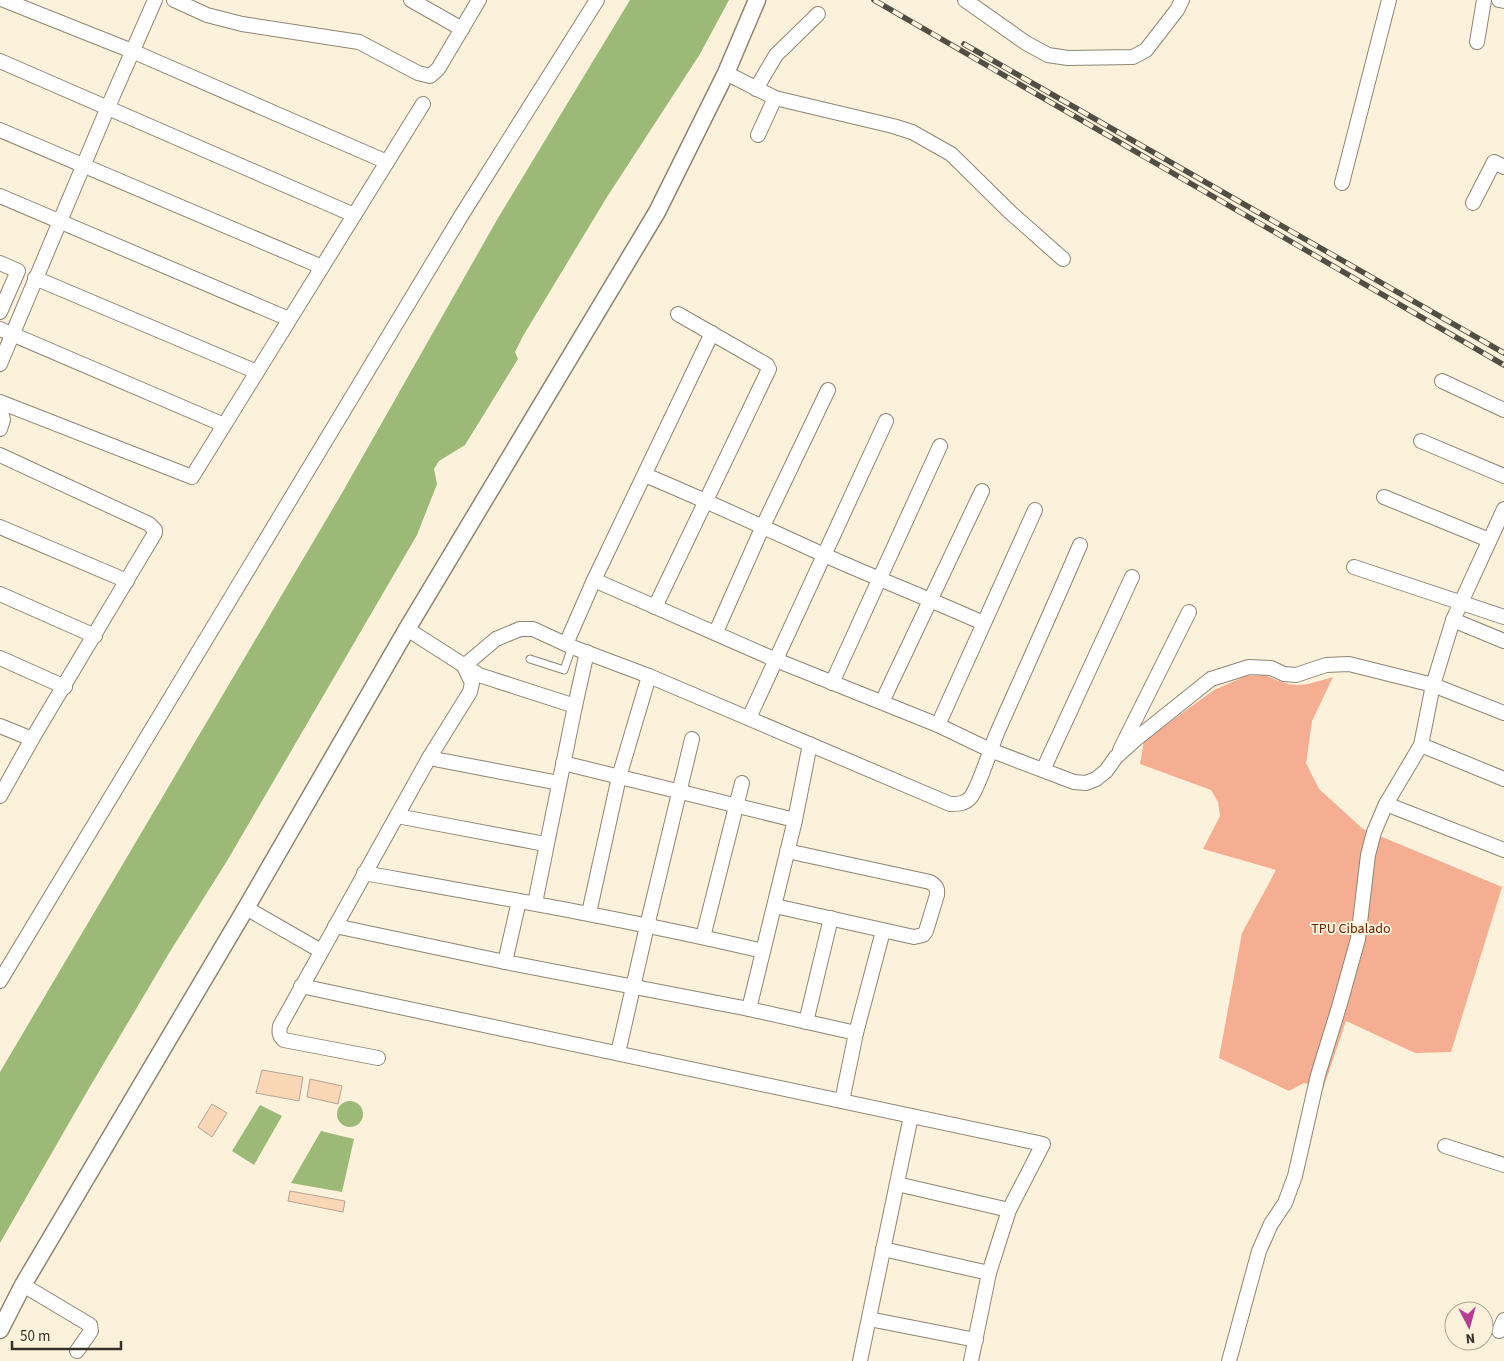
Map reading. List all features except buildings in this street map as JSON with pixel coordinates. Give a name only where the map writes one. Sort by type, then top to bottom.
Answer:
[{"type":"street","points":[[4,0],[132,51],[387,162]]},
{"type":"street","points":[[0,364],[6,332],[35,278],[155,0]]},
{"type":"street","points":[[174,0],[207,15],[242,24],[359,42],[424,76],[430,76],[434,73],[479,0]]},
{"type":"street","points":[[411,0],[462,29]]},
{"type":"street","points":[[0,981],[460,216],[597,0]]},
{"type":"street","points":[[0,1330],[23,1286],[246,908],[407,629],[652,220],[677,176],[726,73],[757,0]]},
{"type":"street","points":[[965,0],[1026,43],[1048,55],[1068,58],[1133,57],[1146,50],[1177,10],[1182,0]]},
{"type":"street","points":[[1342,183],[1389,0]]},
{"type":"street","points":[[1477,42],[1484,0]]},
{"type":"street","points":[[1499,0],[1504,1]]},
{"type":"street","points":[[756,88],[776,55],[818,14]]},
{"type":"street","points":[[0,61],[354,215]]},
{"type":"street","points":[[726,73],[776,98],[893,126],[912,132],[930,141],[951,154],[1011,213],[1064,258]]},
{"type":"street","points":[[758,135],[776,98]]},
{"type":"street","points":[[0,429],[2,420],[0,404],[192,477],[423,104]]},
{"type":"street","points":[[0,130],[322,267]]},
{"type":"street","points":[[1473,203],[1494,162],[1504,167]]},
{"type":"street","points":[[0,196],[289,319]]},
{"type":"street","points":[[0,263],[18,270],[0,312]]},
{"type":"street","points":[[35,278],[257,372]]},
{"type":"street","points":[[655,607],[769,369],[767,365],[678,314]]},
{"type":"street","points":[[6,332],[224,425]]},
{"type":"street","points":[[569,645],[594,580],[712,333]]},
{"type":"street","points":[[1442,381],[1504,410]]},
{"type":"street","points":[[716,632],[762,526],[828,390]]},
{"type":"street","points":[[749,718],[886,421]]},
{"type":"street","points":[[1421,440],[1504,476]]},
{"type":"street","points":[[832,683],[940,446]]},
{"type":"street","points":[[0,455],[155,530],[154,537],[1,793]]},
{"type":"street","points":[[645,475],[706,500],[983,623]]},
{"type":"street","points":[[882,702],[982,491]]},
{"type":"street","points":[[1384,497],[1489,540]]},
{"type":"street","points":[[1229,1361],[1259,1250],[1271,1224],[1285,1202],[1295,1176],[1318,1075],[1358,939],[1368,855],[1374,832],[1386,804],[1421,745],[1434,685],[1453,620],[1504,509]]},
{"type":"street","points":[[938,725],[1035,510]]},
{"type":"street","points":[[0,527],[127,581]]},
{"type":"street","points":[[464,666],[496,639],[520,630],[533,628],[569,645],[649,676],[950,804],[959,804],[965,802],[971,796],[1080,544]]},
{"type":"street","points":[[1354,566],[1504,617]]},
{"type":"street","points":[[1043,770],[1132,576]]},
{"type":"street","points":[[594,580],[776,660],[938,725],[990,750],[1074,782],[1086,783],[1096,779],[1106,771],[1116,757],[1189,612]]},
{"type":"street","points":[[0,594],[95,636]]},
{"type":"street","points":[[1453,620],[1504,641]]},
{"type":"street","points":[[407,629],[479,676],[575,706]]},
{"type":"street","points":[[535,903],[545,844],[587,652]]},
{"type":"street","points":[[0,658],[65,686]]},
{"type":"street","points":[[1116,757],[1172,709],[1212,679],[1250,667],[1271,668],[1284,674],[1296,675],[1326,665],[1349,664],[1434,685],[1504,713]]},
{"type":"street","points":[[378,1058],[284,1040],[279,1032],[280,1026],[429,758],[470,692],[472,683],[464,666]]},
{"type":"street","points":[[589,913],[619,777],[649,676]]},
{"type":"street","points":[[0,726],[32,739]]},
{"type":"street","points":[[618,1053],[692,739]]},
{"type":"street","points":[[749,1009],[795,820],[810,744]]},
{"type":"street","points":[[1421,745],[1504,779]]},
{"type":"street","points":[[429,758],[559,783]]},
{"type":"street","points":[[564,763],[795,820]]},
{"type":"street","points":[[704,937],[742,783]]},
{"type":"street","points":[[1386,804],[1504,850]]},
{"type":"street","points":[[397,816],[545,844]]},
{"type":"street","points":[[775,906],[914,937],[923,935],[929,925],[938,895],[938,889],[930,882],[787,851]]},
{"type":"street","points":[[364,873],[589,913],[763,951]]},
{"type":"street","points":[[505,962],[519,901]]},
{"type":"street","points":[[246,908],[321,951]]},
{"type":"street","points":[[806,1022],[831,918]]},
{"type":"street","points":[[335,926],[505,962],[749,1009],[856,1033]]},
{"type":"street","points":[[842,1101],[856,1033],[883,930]]},
{"type":"street","points":[[301,986],[1043,1144],[1009,1210],[989,1273],[971,1361]]},
{"type":"street","points":[[860,1361],[911,1116]]},
{"type":"street","points":[[1445,1146],[1504,1166]]},
{"type":"street","points":[[897,1184],[1009,1210]]},
{"type":"street","points":[[883,1249],[989,1273]]},
{"type":"street","points":[[23,1286],[90,1325],[90,1331],[77,1351]]},
{"type":"street","points":[[868,1319],[976,1340]]},
{"type":"lane","points":[[530,659],[564,670],[569,645]]},
{"type":"green space","name":"TPU Cibalado","points":[[1265,675],[1292,685],[1313,683],[1333,677],[1312,721],[1306,763],[1319,789],[1363,829],[1502,887],[1451,1052],[1415,1053],[1346,1021],[1323,1089],[1304,1083],[1289,1091],[1219,1058],[1242,933],[1276,870],[1203,849],[1220,816],[1218,802],[1211,790],[1140,764],[1144,741],[1214,690],[1246,676]]},
{"type":"shaded area","points":[[630,0],[729,0],[700,54],[607,197],[523,336],[515,352],[518,359],[465,445],[439,461],[434,469],[437,484],[417,535],[227,861],[171,950],[88,1090],[0,1243],[0,1072],[342,493],[498,218]]},
{"type":"shaded area","points":[[350,1101],[359,1105],[363,1114],[359,1123],[350,1127],[341,1123],[337,1114],[341,1105]]},
{"type":"shaded area","points":[[260,1105],[282,1116],[254,1165],[232,1151]]},
{"type":"shaded area","points":[[321,1131],[354,1139],[342,1192],[291,1183]]},
{"type":"railway","points":[[874,0],[1504,365]]},
{"type":"railway","points":[[964,44],[1504,353]]}]
